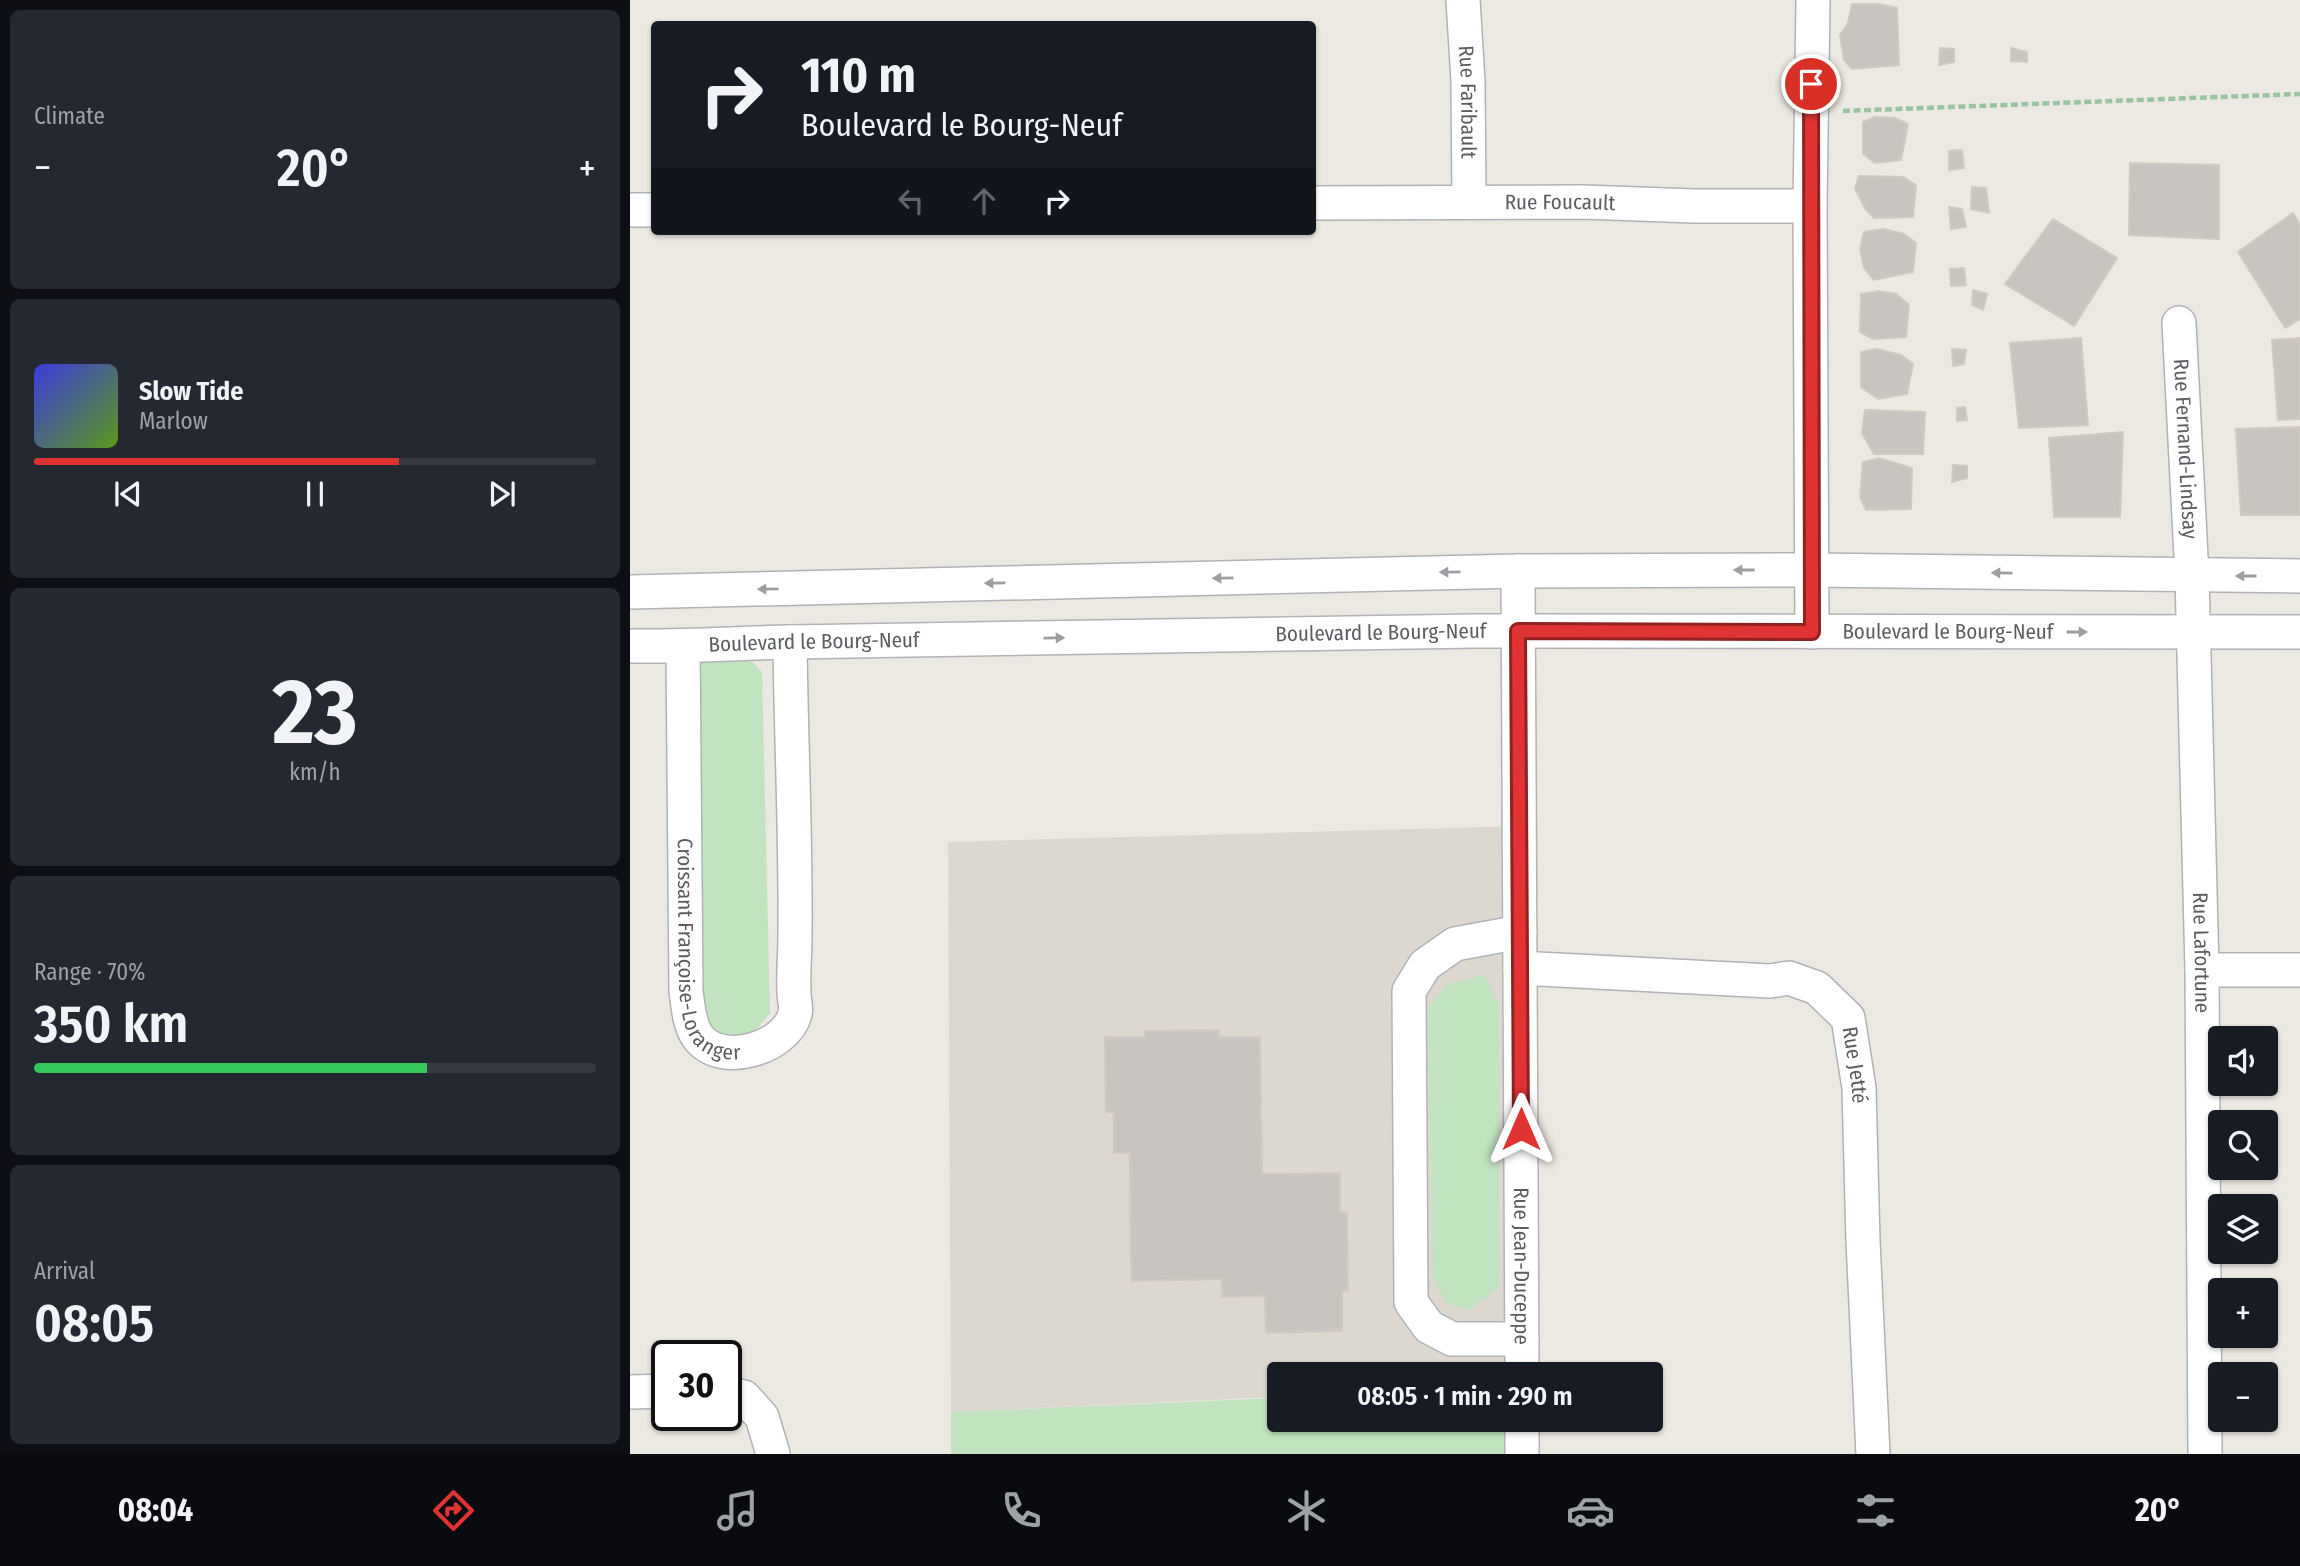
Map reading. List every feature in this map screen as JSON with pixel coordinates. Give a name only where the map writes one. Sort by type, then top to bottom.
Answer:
[{"type":"street","name":"Rue Faribault","points":[[1464,0],[1469,202]]},
{"type":"street","points":[[1812,632],[1810,112],[1813,0]]},
{"type":"street","name":"Rue Foucault","points":[[1316,203],[1810,206]]},
{"type":"street","points":[[630,210],[651,211]]},
{"type":"street","name":"Rue Fernand-Lindsay","points":[[2179,323],[2192,576]]},
{"type":"street","points":[[630,592],[1518,571],[1812,570],[2300,576]]},
{"type":"street","name":"Rue Jean-Duceppe","points":[[1518,571],[1522,1362]]},
{"type":"street","name":"Rue Lafortune","points":[[2192,576],[2202,970],[2205,1454]]},
{"type":"street","name":"Boulevard le Bourg-Neuf","points":[[630,646],[1518,631],[2300,632]]},
{"type":"street","name":"Croissant Françoise-Loranger","points":[[683,647],[688,1011],[698,1037],[713,1049],[733,1053],[753,1051],[781,1034],[787,1030],[796,1012],[793,993],[795,892],[790,642]]},
{"type":"street","points":[[1520,932],[1455,944],[1425,965],[1409,991],[1411,1302],[1429,1327],[1452,1339],[1522,1339]]},
{"type":"street","name":"Rue Jetté","points":[[1520,968],[1770,981],[1789,978],[1817,988],[1848,1018],[1859,1088],[1873,1454]]},
{"type":"street","points":[[2202,970],[2300,970]]},
{"type":"street","points":[[630,1392],[651,1391]]},
{"type":"street","points":[[742,1397],[762,1417],[773,1454]]},
{"type":"street","points":[[1522,1432],[1522,1454]]},
{"type":"path","points":[[1810,112],[2300,94]]},
{"type":"shaded area","points":[[1519,826],[1522,1362],[1267,1362],[1267,1398],[951,1412],[948,842]]},
{"type":"green space","points":[[715,651],[745,654],[762,672],[770,1013],[753,1034],[733,1039],[714,1030],[699,1009],[693,667]]},
{"type":"green space","points":[[1485,975],[1499,1007],[1499,1288],[1469,1310],[1446,1303],[1433,1276],[1428,1007],[1448,984]]},
{"type":"green space","points":[[1267,1399],[1267,1432],[1522,1432],[1522,1454],[951,1454],[951,1412]]},
{"type":"building","points":[[1852,4],[1879,4],[1897,8],[1899,65],[1852,69],[1844,60],[1840,35],[1848,23]]},
{"type":"building","points":[[1940,48],[1954,49],[1954,62],[1939,65]]},
{"type":"building","points":[[2011,48],[2027,52],[2027,62],[2011,61]]},
{"type":"building","points":[[1875,117],[1895,118],[1908,124],[1901,160],[1875,163],[1863,154],[1863,122]]},
{"type":"building","points":[[1962,150],[1964,168],[1949,170],[1949,151]]},
{"type":"building","points":[[2130,163],[2219,165],[2219,239],[2129,235]]},
{"type":"building","points":[[1859,176],[1903,177],[1916,185],[1913,217],[1874,218],[1866,210],[1855,189]]},
{"type":"building","points":[[1972,187],[1986,188],[1989,213],[1971,209]]},
{"type":"building","points":[[1949,207],[1962,209],[1966,227],[1951,229]]},
{"type":"building","points":[[2293,213],[2300,225],[2300,319],[2285,328],[2238,252]]},
{"type":"building","points":[[2053,219],[2117,258],[2074,326],[2005,284]]},
{"type":"building","points":[[1883,229],[1904,234],[1916,243],[1913,272],[1874,280],[1864,268],[1860,249],[1864,232]]},
{"type":"building","points":[[1964,268],[1966,285],[1951,286],[1950,269]]},
{"type":"building","points":[[1973,290],[1987,294],[1983,310],[1972,305]]},
{"type":"building","points":[[1878,291],[1896,294],[1909,305],[1906,337],[1873,339],[1860,332],[1861,294]]},
{"type":"building","points":[[2081,338],[2088,425],[2019,428],[2010,343]]},
{"type":"building","points":[[2300,338],[2300,419],[2278,420],[2272,340]]},
{"type":"building","points":[[1876,349],[1901,355],[1913,364],[1907,394],[1878,399],[1861,387],[1861,352]]},
{"type":"building","points":[[1952,349],[1966,350],[1964,364],[1953,366]]},
{"type":"building","points":[[1965,407],[1967,420],[1957,421],[1957,408]]},
{"type":"building","points":[[1865,410],[1925,412],[1923,454],[1874,454],[1862,433]]},
{"type":"building","points":[[2300,427],[2300,515],[2241,515],[2236,429]]},
{"type":"building","points":[[2123,432],[2120,517],[2054,517],[2049,438]]},
{"type":"building","points":[[1879,458],[1912,468],[1911,509],[1866,510],[1860,497],[1863,462]]},
{"type":"building","points":[[1953,465],[1967,466],[1967,478],[1952,482]]},
{"type":"building","points":[[1219,1030],[1219,1037],[1260,1037],[1262,1174],[1340,1173],[1340,1212],[1347,1212],[1348,1291],[1342,1291],[1342,1331],[1266,1333],[1265,1296],[1222,1297],[1222,1279],[1131,1281],[1130,1153],[1114,1153],[1114,1112],[1106,1112],[1105,1037],[1145,1037],[1145,1031]]},
{"type":"route","points":[[1521,1129],[1518,631],[1812,632],[1811,84]]}]
